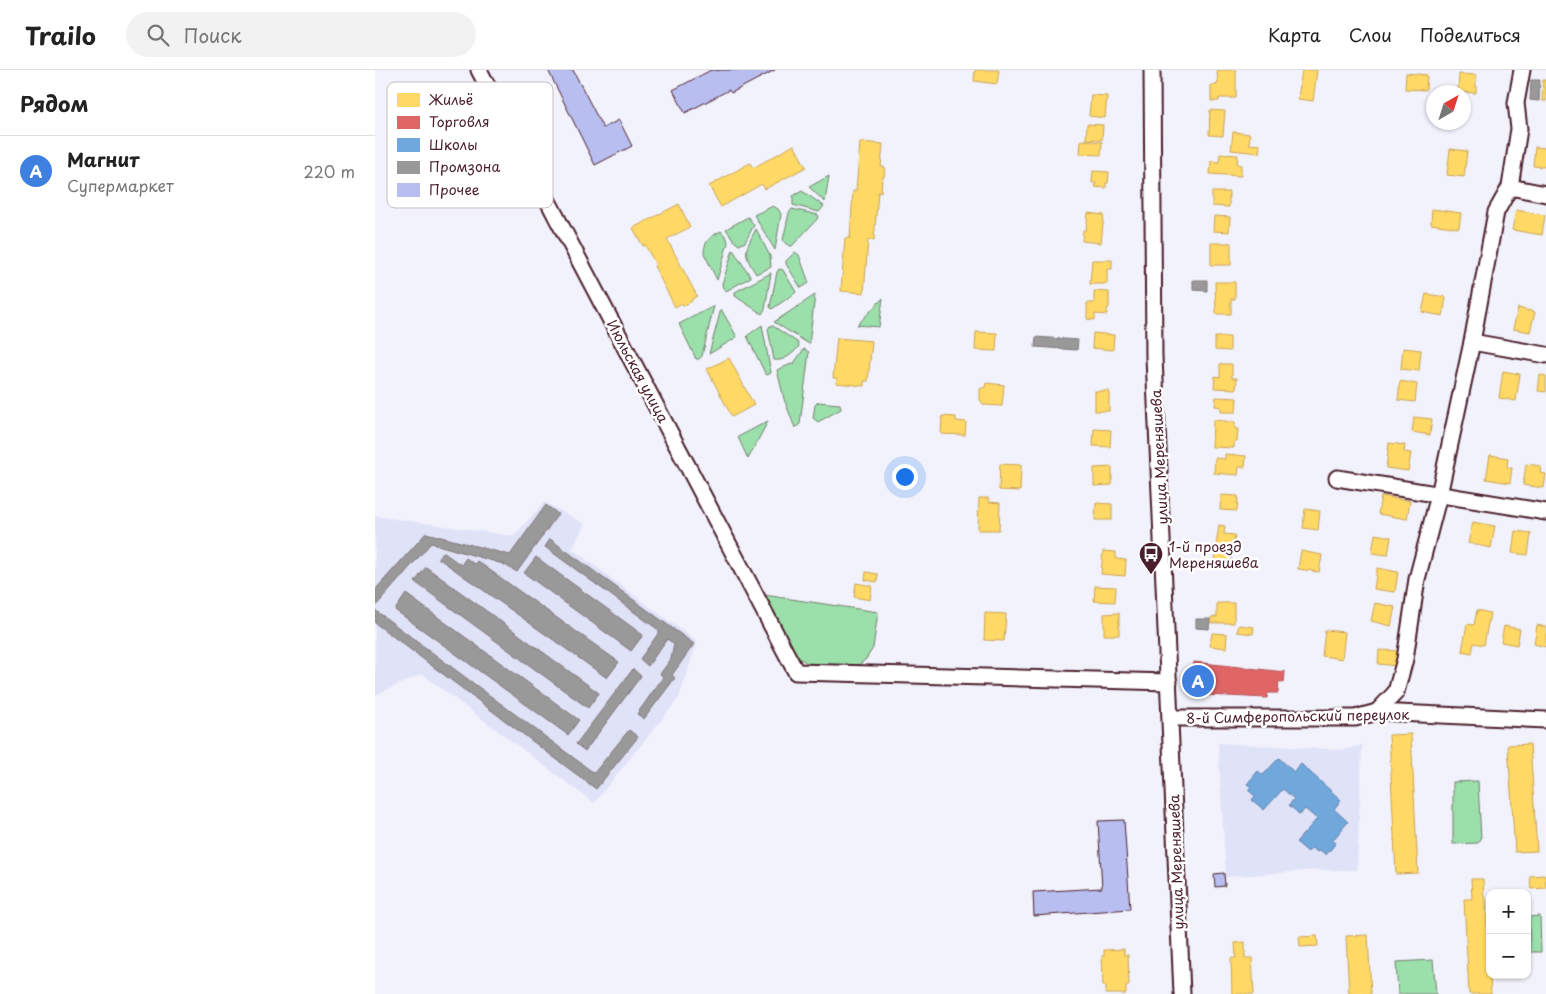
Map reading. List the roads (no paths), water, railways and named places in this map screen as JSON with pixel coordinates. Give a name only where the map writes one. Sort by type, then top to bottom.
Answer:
[{"type":"street","name":"Июльская улица","points":[[479,70],[485,82]]},
{"type":"street","name":"улица Мереняшева","points":[[1152,70],[1154,357],[1182,994]]},
{"type":"street","points":[[1377,712],[1396,692],[1405,659],[1417,579],[1439,495],[1496,212],[1509,187],[1519,129],[1516,103],[1521,70]]},
{"type":"street","points":[[1509,187],[1546,194]]},
{"type":"street","name":"Июльская улица","points":[[552,208],[796,672],[1169,682]]},
{"type":"street","points":[[1471,342],[1546,355]]},
{"type":"street","points":[[1337,478],[1546,512]]},
{"type":"street","name":"8-й Симферопольский переулок","points":[[1171,718],[1355,718],[1377,712],[1546,720]]},
{"type":"place","name":"1-й проезд Мереняшева","points":[[1151,575]]},
{"type":"place","name":"Магнит","points":[[1198,681]]}]
